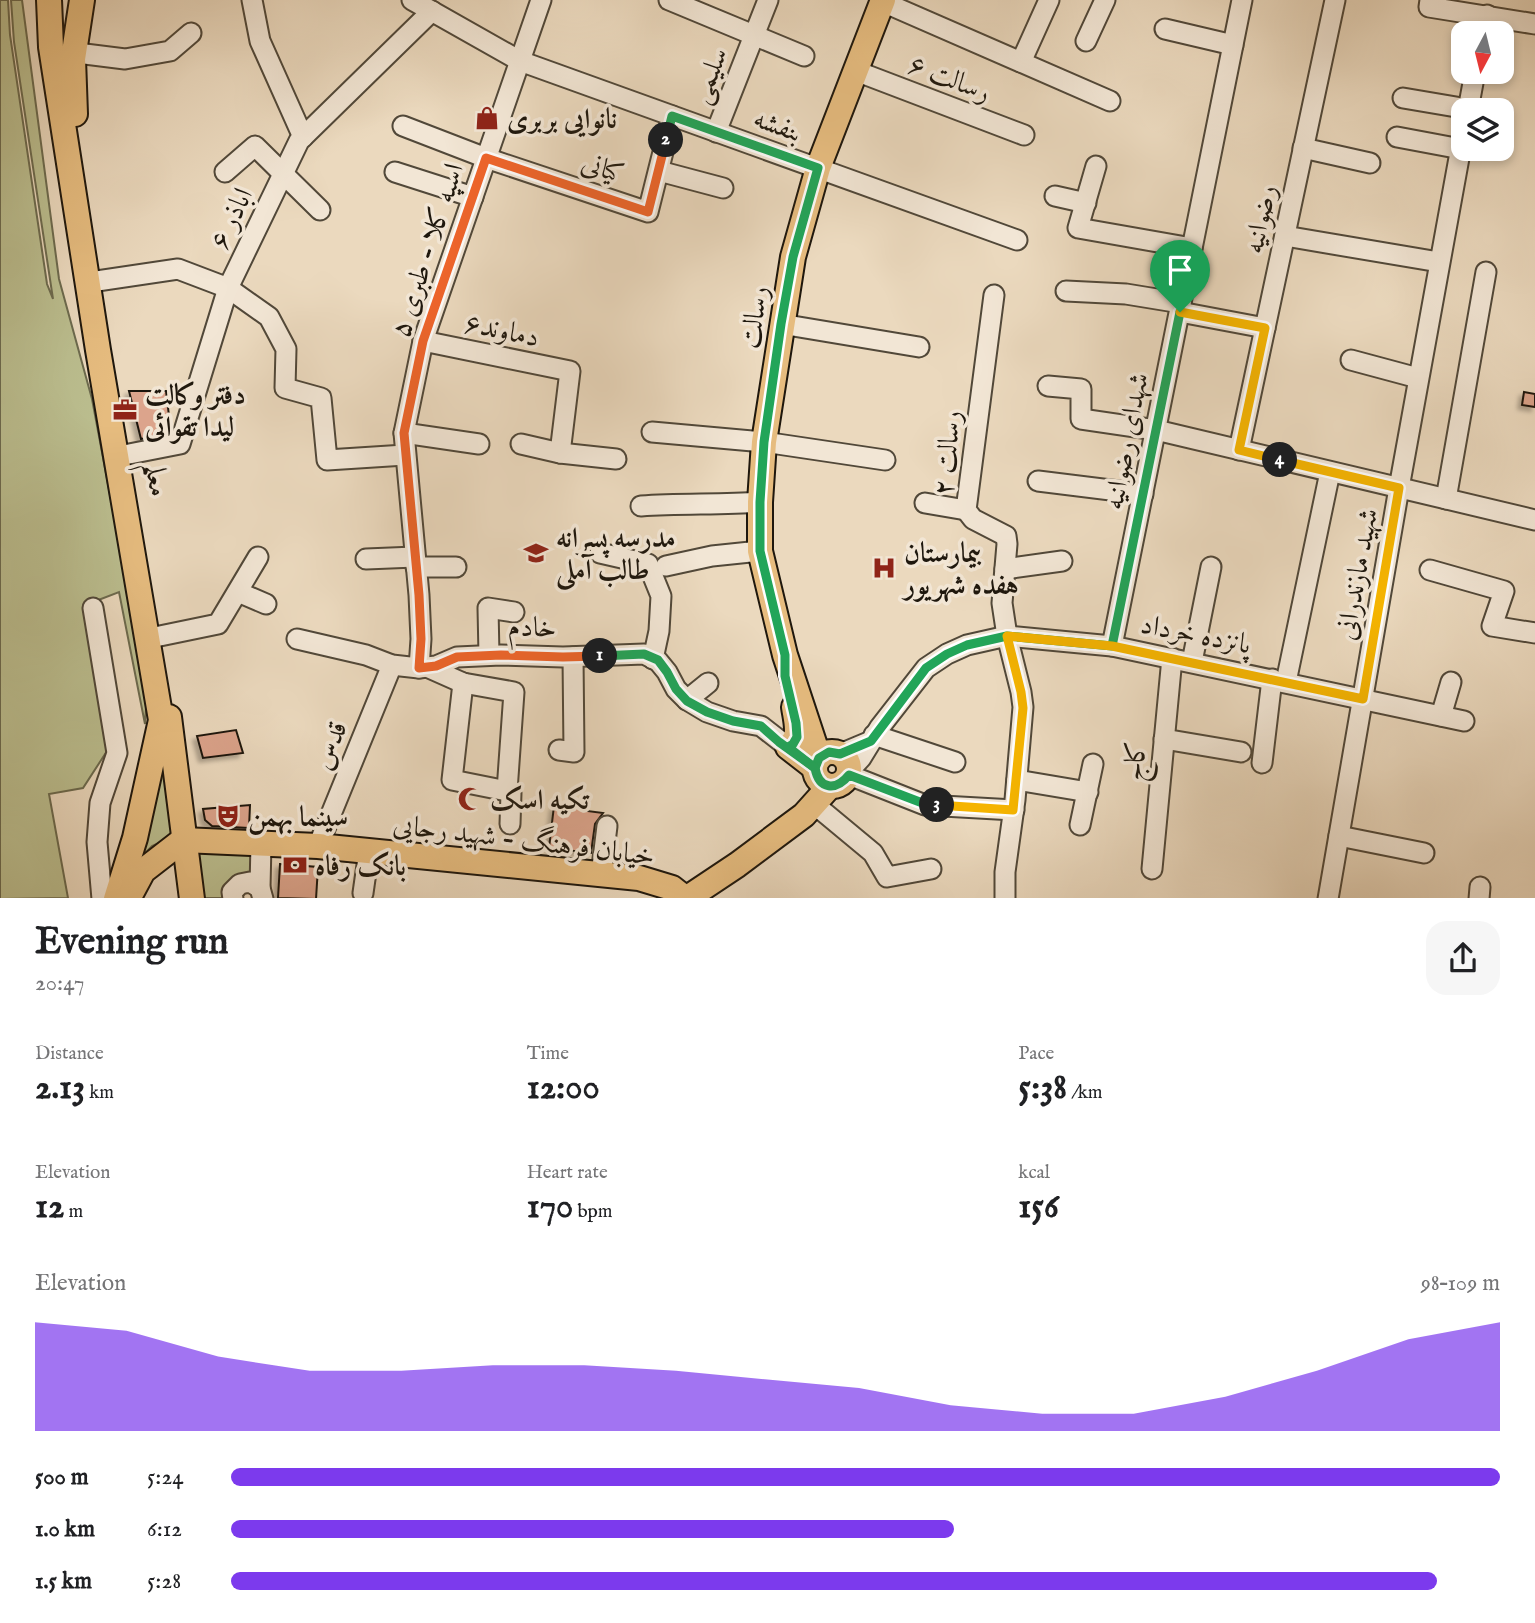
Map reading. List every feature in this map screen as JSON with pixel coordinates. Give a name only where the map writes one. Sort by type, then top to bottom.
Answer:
[{"type":"main road","name":"معلم","points":[[49,0],[51,47],[98,350],[161,720],[135,838],[116,898]]},
{"type":"main road","points":[[61,0],[62,15],[74,48]]},
{"type":"main road","points":[[74,48],[82,0]]},
{"type":"main road","name":"رسالت","points":[[831,774],[785,655],[760,551],[764,442],[793,257],[818,168],[883,1]]},
{"type":"main road","name":"معلم","points":[[74,48],[76,128],[97,281],[169,718],[192,898]]},
{"type":"main road","name":"رسالت","points":[[785,655],[785,676],[797,730],[797,737],[788,747]]},
{"type":"main road","points":[[788,747],[831,774]]},
{"type":"main road","name":"پانزده خرداد","points":[[686,898],[804,815],[831,774]]},
{"type":"main road","points":[[128,898],[143,871],[183,840]]},
{"type":"main road","name":"خیابان فرهنگ - شهید رجایی","points":[[183,840],[317,846],[654,881],[672,888],[686,898]]},
{"type":"street","points":[[252,0],[260,41],[303,137]]},
{"type":"street","name":"بنفشه","points":[[412,0],[520,61],[1017,240]]},
{"type":"street","name":"اسپه کلا - طبری ۵","points":[[423,668],[404,433],[423,341],[541,0]]},
{"type":"street","points":[[670,0],[804,56]]},
{"type":"street","name":"سلیمی","points":[[716,132],[768,0]]},
{"type":"street","points":[[1021,62],[1049,0]]},
{"type":"street","points":[[1086,41],[1105,0]]},
{"type":"street","name":"شهدای رضوانیه","points":[[1112,646],[1242,0]]},
{"type":"street","name":"رضوانیه","points":[[1239,450],[1335,0]]},
{"type":"street","points":[[1430,0],[1429,7],[1475,21]]},
{"type":"street","points":[[883,1],[1110,101]]},
{"type":"street","name":"اباذر ۶","points":[[124,455],[180,444],[228,288],[282,174],[303,137],[432,11]]},
{"type":"street","points":[[1514,24],[1535,24]]},
{"type":"street","points":[[1165,29],[1233,45]]},
{"type":"street","points":[[74,48],[85,54],[125,59],[170,51],[191,33]]},
{"type":"street","name":"رسالت ۶","points":[[856,71],[1024,135]]},
{"type":"street","points":[[1404,98],[1451,107]]},
{"type":"street","name":"کیانی","points":[[486,158],[648,212],[672,116]]},
{"type":"street","points":[[403,126],[486,158]]},
{"type":"street","points":[[1397,137],[1451,141]]},
{"type":"street","points":[[225,172],[255,146],[320,210]]},
{"type":"street","points":[[1303,148],[1370,163]]},
{"type":"street","name":"شهید مازندرانی","points":[[1328,898],[1458,161]]},
{"type":"street","points":[[1096,166],[1078,228],[1192,248]]},
{"type":"street","points":[[659,171],[723,188]]},
{"type":"street","points":[[396,172],[473,197]]},
{"type":"street","points":[[1055,196],[1086,203]]},
{"type":"street","points":[[1284,236],[1439,262]]},
{"type":"street","points":[[97,281],[178,270],[228,288],[269,317],[286,349],[285,388],[321,398],[327,460],[405,455]]},
{"type":"street","points":[[1446,499],[1486,272]]},
{"type":"street","points":[[1066,291],[1126,294],[1265,328]]},
{"type":"street","name":"رسالت ۲","points":[[994,295],[966,510],[972,519],[1006,536],[1002,603],[1023,708],[1005,872],[1005,898]]},
{"type":"street","points":[[781,324],[919,347]]},
{"type":"street","name":"دماوند۶","points":[[423,341],[570,371],[560,453]]},
{"type":"street","points":[[1350,360],[1418,378]]},
{"type":"street","points":[[1048,386],[1082,389],[1081,419],[1156,430],[1535,520]]},
{"type":"street","points":[[652,432],[764,442],[885,460]]},
{"type":"street","points":[[404,433],[479,444]]},
{"type":"street","points":[[521,444],[560,453],[616,459]]},
{"type":"street","points":[[1262,762],[1279,680],[1330,472]]},
{"type":"street","points":[[1038,481],[1143,494]]},
{"type":"street","points":[[641,506],[685,502],[718,505],[760,502]]},
{"type":"street","points":[[925,503],[966,510]]},
{"type":"street","points":[[666,566],[712,556],[760,551]]},
{"type":"street","points":[[600,553],[648,564],[661,596],[659,631],[653,659],[667,672],[676,689],[687,701],[707,712],[733,721],[761,726],[788,747]]},
{"type":"street","points":[[155,637],[218,624],[258,557]]},
{"type":"street","points":[[366,559],[456,567]]},
{"type":"street","points":[[1005,569],[1062,561]]},
{"type":"street","points":[[1192,662],[1210,567]]},
{"type":"street","points":[[1430,570],[1504,591],[1492,626],[1535,633]]},
{"type":"street","points":[[237,592],[266,604]]},
{"type":"street","points":[[93,608],[117,753],[100,803],[97,842],[102,898]]},
{"type":"street","points":[[489,656],[488,608],[514,612]]},
{"type":"street","name":"پانزده خرداد","points":[[831,774],[861,758],[926,668],[967,645],[1007,636],[1112,646],[1464,721]]},
{"type":"street","name":"خادم","points":[[297,639],[366,655],[392,665],[423,668],[457,657],[644,654],[653,659]]},
{"type":"street","points":[[559,750],[574,752],[573,657]]},
{"type":"street","name":"کاج","points":[[1152,869],[1172,658]]},
{"type":"street","name":"قدس","points":[[317,846],[392,665]]},
{"type":"street","points":[[423,668],[463,682],[514,692],[507,791]]},
{"type":"street","points":[[463,682],[452,780],[511,793],[510,824]]},
{"type":"street","points":[[687,701],[708,682]]},
{"type":"street","points":[[1441,716],[1451,682]]},
{"type":"street","points":[[873,738],[955,762]]},
{"type":"street","points":[[1164,739],[1241,752]]},
{"type":"street","points":[[1080,825],[1093,764]]},
{"type":"street","points":[[831,774],[925,804],[1013,810]]},
{"type":"street","points":[[831,774],[887,877],[931,869]]},
{"type":"street","points":[[1017,780],[1088,792]]},
{"type":"street","points":[[601,875],[607,826]]},
{"type":"street","points":[[1339,836],[1424,853]]},
{"type":"street","points":[[261,844],[262,893]]},
{"type":"street","points":[[363,893],[369,851]]},
{"type":"street","points":[[233,898],[232,892],[240,884],[250,882],[262,893]]},
{"type":"green space","points":[[0,0],[8,0],[10,35],[47,284],[53,299],[14,42],[11,0],[22,0],[59,279],[92,399],[147,692],[145,724],[119,592],[88,604],[109,748],[83,788],[49,794],[68,898],[0,898]]},
{"type":"green space","points":[[165,735],[174,836],[152,846],[136,863]]},
{"type":"green space","points":[[191,847],[252,851],[253,876],[224,888],[223,898],[198,898]]},
{"type":"building","points":[[129,391],[166,391],[169,416],[166,434],[141,439]]},
{"type":"building","points":[[1524,392],[1535,394],[1535,407],[1522,405]]},
{"type":"building","points":[[236,730],[243,753],[203,758],[197,736]]},
{"type":"building","points":[[250,805],[249,828],[212,826],[205,820],[203,809]]},
{"type":"building","points":[[572,805],[603,813],[595,824],[591,853],[549,848],[554,806],[572,809]]},
{"type":"building","points":[[280,864],[318,867],[316,898],[278,898]]},
{"type":"place","name":"نانوایی بربری","points":[[487,118]]},
{"type":"place","name":"دفتر وکالت لیدا تقوائی","points":[[125,410]]},
{"type":"place","name":"مدرسه پسرانه طالب آملی","points":[[536,553]]},
{"type":"place","name":"بیمارستان هفده شهریور","points":[[884,568]]},
{"type":"place","name":"تکیه اسک","points":[[470,799]]},
{"type":"place","name":"سینما بهمن","points":[[228,816]]},
{"type":"place","name":"بانک رفاه","points":[[295,865]]},
{"type":"route","points":[[1180,312],[1112,646],[1007,636],[967,645],[926,668],[871,741],[840,754],[829,752],[819,758],[815,768],[779,742],[761,726],[733,721],[707,712],[687,701],[658,660],[644,654],[457,657],[436,666],[419,668],[419,595],[404,433],[423,341],[486,158],[648,212],[672,116],[818,168],[793,257],[781,324],[764,442],[760,551],[785,655],[785,676],[794,708],[797,737],[788,747],[815,768],[821,783],[830,786],[841,784],[849,775],[925,804],[1013,810],[1023,708],[1007,636],[1045,641],[1112,646],[1363,699],[1399,488],[1239,450],[1265,328],[1180,312]]}]
